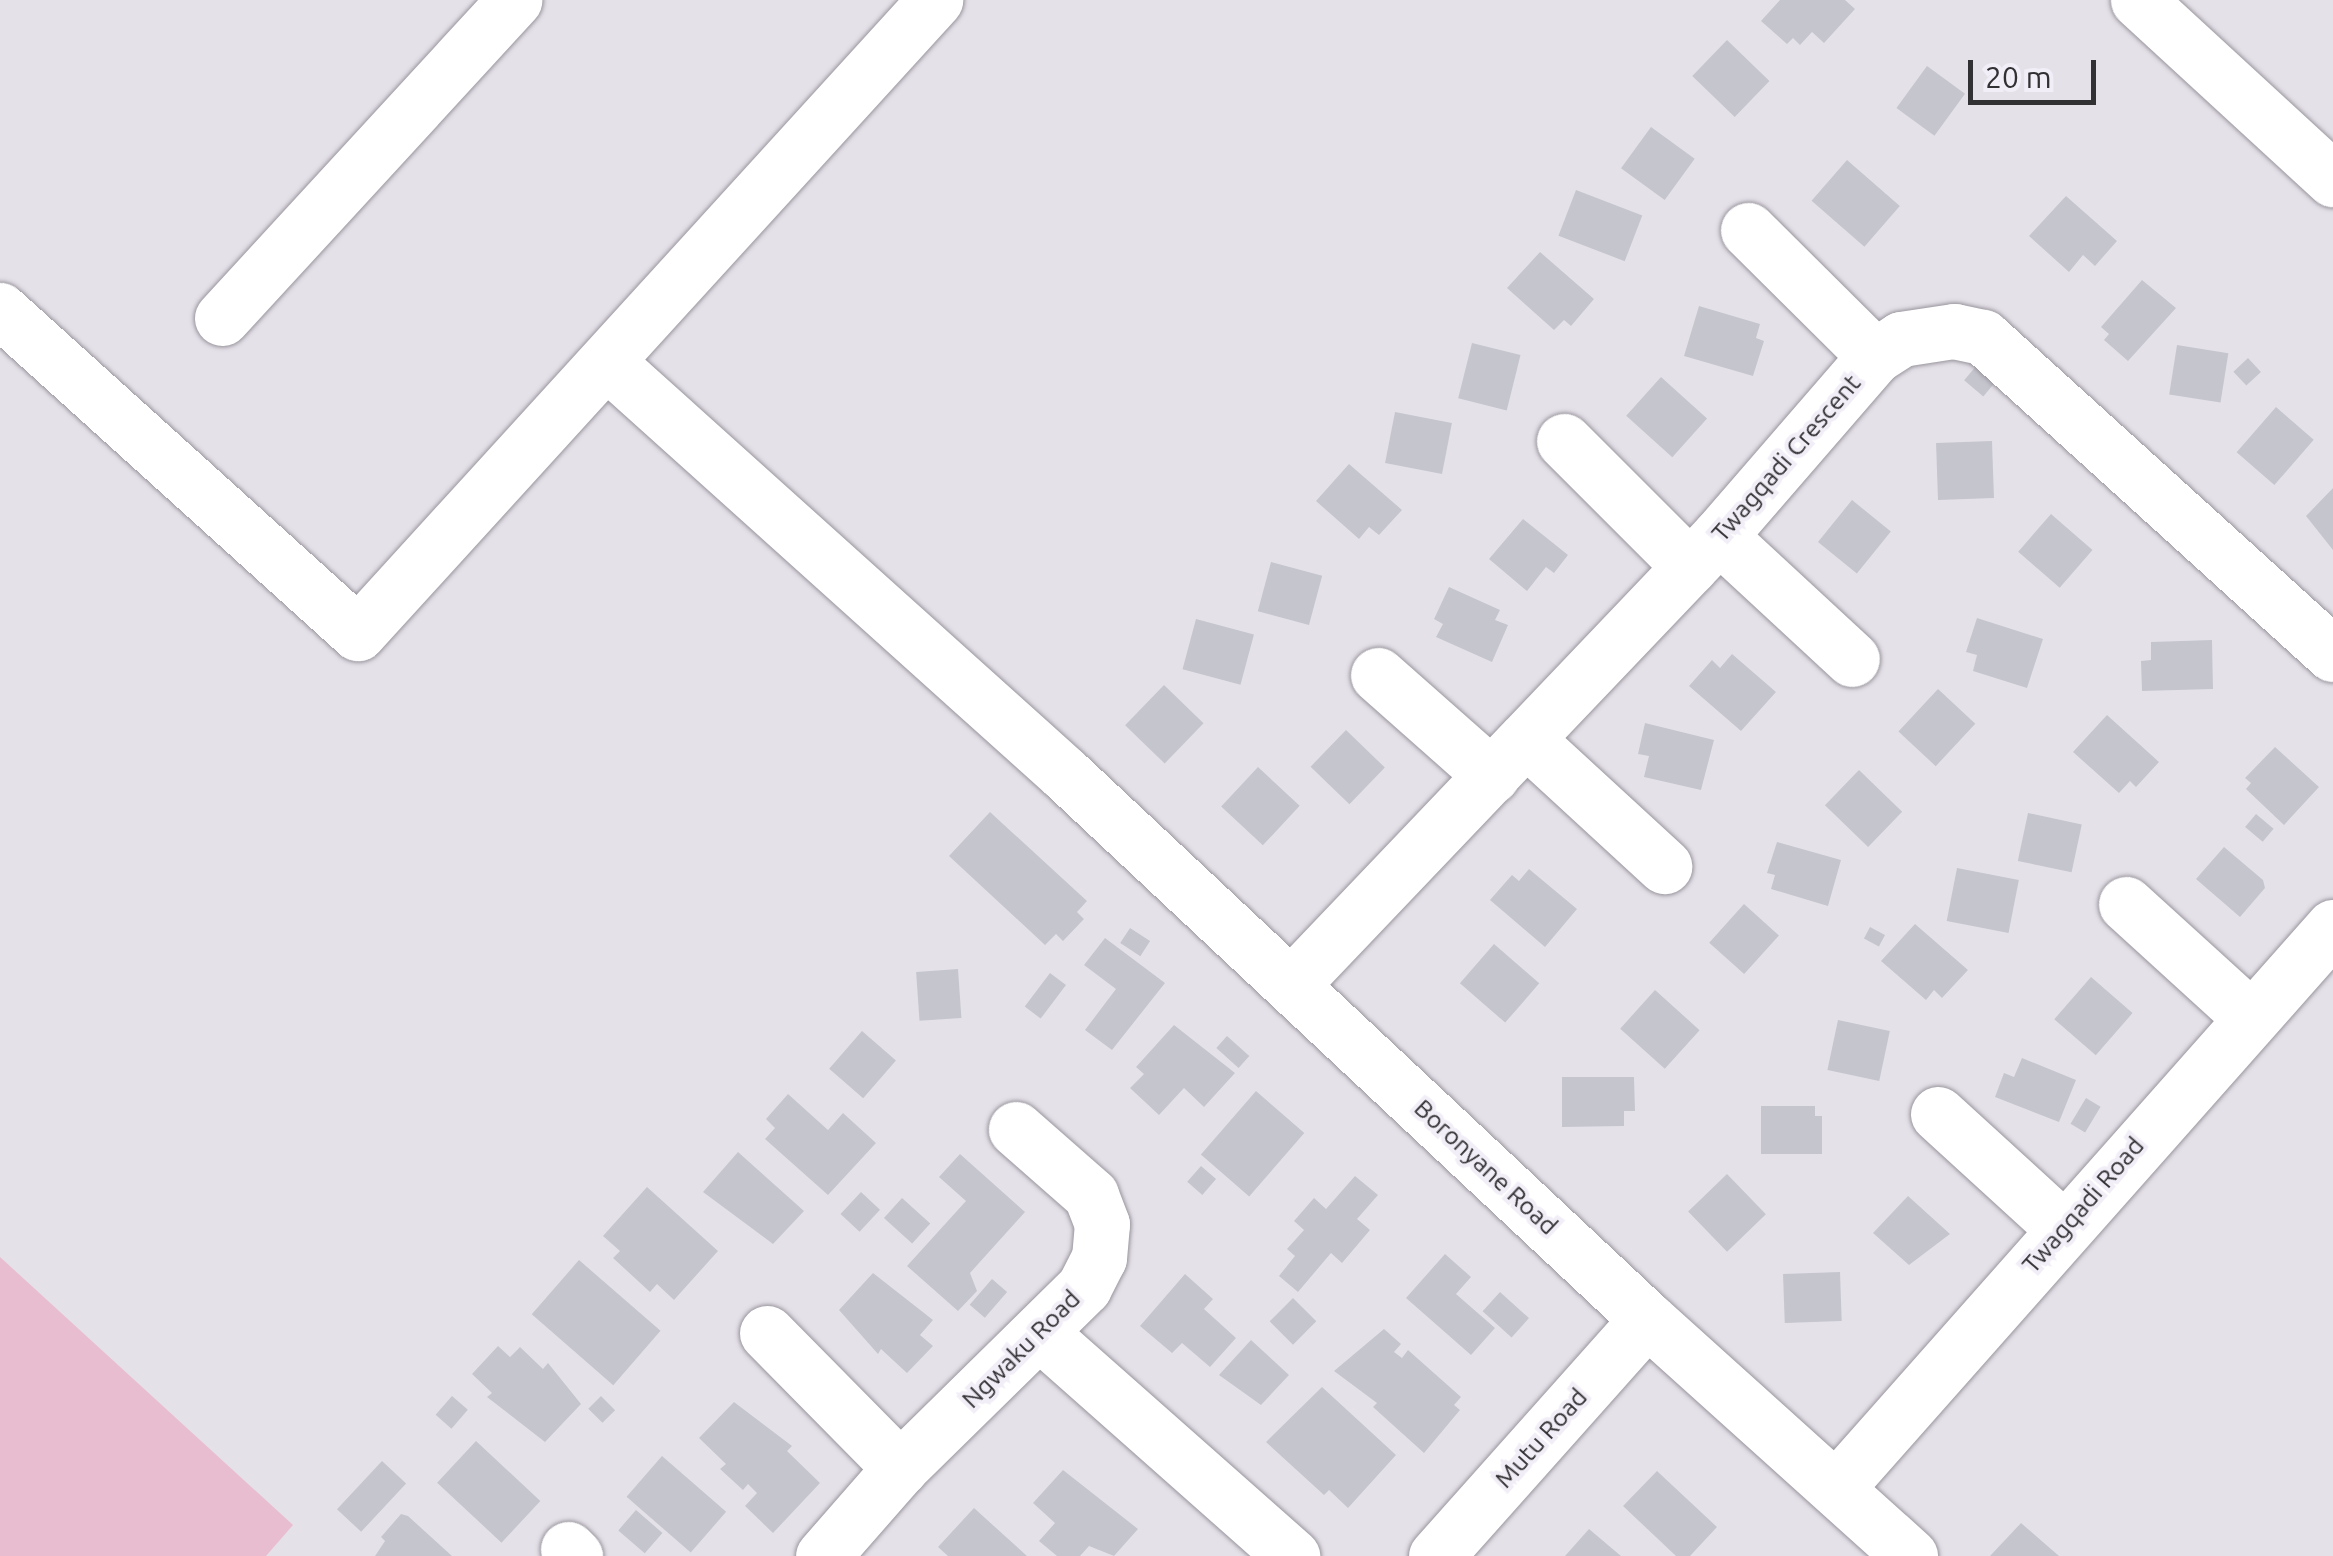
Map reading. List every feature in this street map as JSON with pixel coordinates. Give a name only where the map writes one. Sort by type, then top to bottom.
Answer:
[{"type":"street","points":[[222,318],[514,0]]},
{"type":"street","points":[[0,310],[358,632],[608,364],[935,0]]},
{"type":"street","points":[[2138,0],[2333,180]]},
{"type":"street","points":[[1748,230],[1875,356]]},
{"type":"street","name":"Twagqadi Crescent","points":[[1291,984],[1704,551],[1875,356],[1901,339],[1931,332],[1983,337],[2333,654]]},
{"type":"street","name":"Boronyane Road","points":[[608,364],[1065,774],[1647,1319],[1910,1556]]},
{"type":"street","points":[[1564,441],[1704,551],[1852,658]]},
{"type":"street","points":[[1378,674],[1509,757],[1664,866]]},
{"type":"street","points":[[2126,904],[2250,1017]]},
{"type":"street","name":"Twagqadi Road","points":[[1836,1486],[2333,926]]},
{"type":"street","points":[[1938,1114],[2062,1228]]},
{"type":"street","name":"Ngwaku Road","points":[[823,1556],[900,1468],[1084,1287],[1099,1258],[1102,1224],[1090,1194],[1016,1129]]},
{"type":"street","name":"Mutu Road","points":[[1436,1556],[1647,1319]]},
{"type":"street","points":[[1040,1332],[1292,1556]]},
{"type":"street","points":[[767,1333],[900,1468]]},
{"type":"shaded area","points":[[0,1257],[293,1525],[266,1556],[0,1556]]},
{"type":"building","points":[[1780,0],[1845,0],[1855,9],[1824,43],[1812,32],[1800,45],[1793,38],[1787,44],[1761,21]]},
{"type":"building","points":[[1727,40],[1769,81],[1735,117],[1692,76]]},
{"type":"building","points":[[1927,66],[1965,94],[1934,136],[1896,108]]},
{"type":"building","points":[[1651,127],[1695,159],[1665,200],[1621,168]]},
{"type":"building","points":[[1847,160],[1900,206],[1864,247],[1812,201]]},
{"type":"building","points":[[1576,190],[1642,215],[1625,261],[1558,236]]},
{"type":"building","points":[[2066,196],[2117,241],[2095,266],[2083,255],[2069,272],[2029,236]]},
{"type":"building","points":[[1540,252],[1594,299],[1571,326],[1564,320],[1554,330],[1507,288]]},
{"type":"building","points":[[2142,280],[2176,308],[2128,361],[2104,340],[2109,334],[2101,327]]},
{"type":"building","points":[[1699,306],[1760,324],[1756,338],[1764,341],[1753,376],[1684,356]]},
{"type":"building","points":[[1472,343],[1521,355],[1507,410],[1458,398]]},
{"type":"building","points":[[2177,345],[2228,353],[2221,403],[2169,394]]},
{"type":"building","points":[[2248,358],[2261,372],[2246,386],[2233,372]]},
{"type":"building","points":[[1977,365],[1996,381],[1983,396],[1964,380]]},
{"type":"building","points":[[1661,377],[1707,418],[1672,457],[1626,416]]},
{"type":"building","points":[[2276,407],[2314,440],[2274,485],[2237,452]]},
{"type":"building","points":[[1395,412],[1452,423],[1442,474],[1385,463]]},
{"type":"building","points":[[1992,441],[1994,498],[1938,500],[1936,443]]},
{"type":"building","points":[[1349,464],[1402,510],[1379,535],[1369,527],[1359,539],[1316,501]]},
{"type":"building","points":[[2333,488],[2333,550],[2306,516]]},
{"type":"building","points":[[1852,500],[1891,531],[1857,573],[1818,542]]},
{"type":"building","points":[[2051,514],[2093,550],[2060,588],[2018,552]]},
{"type":"building","points":[[1523,519],[1568,555],[1554,573],[1546,567],[1527,591],[1489,559]]},
{"type":"building","points":[[1271,562],[1322,576],[1309,625],[1258,611]]},
{"type":"building","points":[[1449,587],[1500,610],[1495,620],[1508,625],[1492,662],[1436,637],[1443,624],[1434,619]]},
{"type":"building","points":[[1977,618],[2043,639],[2027,688],[1973,671],[1977,655],[1966,652]]},
{"type":"building","points":[[1196,619],[1254,635],[1240,685],[1183,669]]},
{"type":"building","points":[[2212,640],[2213,689],[2142,691],[2141,661],[2151,660],[2151,642]]},
{"type":"building","points":[[1732,654],[1776,692],[1741,731],[1689,686],[1712,660],[1720,668]]},
{"type":"building","points":[[1164,685],[1204,723],[1165,763],[1125,725]]},
{"type":"building","points":[[1938,689],[1975,724],[1936,766],[1898,731]]},
{"type":"building","points":[[2107,715],[2159,762],[2136,787],[2130,781],[2119,793],[2073,752]]},
{"type":"building","points":[[1645,723],[1714,740],[1701,790],[1644,777],[1649,756],[1638,754]]},
{"type":"building","points":[[1346,730],[1385,768],[1349,804],[1311,767]]},
{"type":"building","points":[[2275,747],[2319,787],[2284,825],[2246,789],[2251,783],[2245,778]]},
{"type":"building","points":[[1258,767],[1300,806],[1263,845],[1221,806]]},
{"type":"building","points":[[1859,770],[1902,812],[1868,847],[1825,805]]},
{"type":"building","points":[[990,812],[1087,901],[1077,912],[1084,919],[1063,941],[1056,934],[1045,945],[949,856]]},
{"type":"building","points":[[2028,813],[2082,824],[2072,872],[2018,861]]},
{"type":"building","points":[[2256,814],[2274,829],[2263,842],[2245,827]]},
{"type":"building","points":[[1777,842],[1841,860],[1828,906],[1771,889],[1775,875],[1767,873]]},
{"type":"building","points":[[2224,847],[2263,880],[2265,888],[2240,917],[2196,879]]},
{"type":"building","points":[[1957,868],[2019,880],[2009,933],[1947,921]]},
{"type":"building","points":[[1529,869],[1577,909],[1545,947],[1490,900],[1512,875],[1519,881]]},
{"type":"building","points":[[1744,904],[1779,935],[1744,974],[1709,943]]},
{"type":"building","points":[[1915,924],[1968,970],[1942,998],[1934,990],[1926,1000],[1881,961]]},
{"type":"building","points":[[1870,927],[1885,935],[1879,946],[1864,938]]},
{"type":"building","points":[[1130,928],[1150,941],[1140,956],[1120,943]]},
{"type":"building","points":[[1105,938],[1165,983],[1112,1050],[1085,1030],[1116,989],[1084,965]]},
{"type":"building","points":[[1494,944],[1539,983],[1505,1023],[1460,983]]},
{"type":"building","points":[[958,969],[961,1018],[920,1021],[916,972]]},
{"type":"building","points":[[1050,973],[1066,985],[1041,1019],[1025,1007]]},
{"type":"building","points":[[2091,977],[2133,1013],[2096,1055],[2054,1019]]},
{"type":"building","points":[[1655,990],[1700,1030],[1665,1069],[1620,1029]]},
{"type":"building","points":[[1838,1020],[1890,1031],[1879,1081],[1827,1070]]},
{"type":"building","points":[[1174,1025],[1235,1073],[1204,1107],[1184,1088],[1159,1115],[1130,1088],[1144,1074],[1136,1067]]},
{"type":"building","points":[[862,1031],[896,1061],[863,1098],[829,1069]]},
{"type":"building","points":[[1227,1036],[1249,1056],[1239,1068],[1216,1048]]},
{"type":"building","points":[[2022,1058],[2076,1080],[2059,1122],[1995,1097],[2004,1073],[2014,1077]]},
{"type":"building","points":[[1562,1077],[1634,1077],[1635,1111],[1624,1111],[1624,1126],[1562,1127]]},
{"type":"building","points":[[1256,1091],[1304,1133],[1249,1196],[1201,1154]]},
{"type":"building","points":[[788,1094],[828,1130],[843,1113],[876,1143],[828,1195],[765,1139],[775,1128],[766,1119]]},
{"type":"building","points":[[2086,1098],[2101,1107],[2085,1132],[2071,1124]]},
{"type":"building","points":[[1761,1106],[1815,1106],[1815,1116],[1822,1116],[1822,1154],[1761,1154]]},
{"type":"building","points":[[738,1152],[804,1211],[773,1244],[703,1192]]},
{"type":"building","points":[[960,1154],[1025,1212],[970,1273],[977,1291],[958,1311],[907,1266],[966,1201],[939,1177]]},
{"type":"building","points":[[1201,1166],[1216,1179],[1202,1195],[1187,1182]]},
{"type":"building","points":[[1727,1174],[1766,1214],[1727,1252],[1688,1212]]},
{"type":"building","points":[[1355,1176],[1378,1195],[1357,1219],[1370,1230],[1342,1263],[1331,1253],[1298,1292],[1279,1276],[1295,1256],[1287,1249],[1304,1230],[1294,1221],[1314,1198],[1326,1209]]},
{"type":"building","points":[[647,1187],[718,1251],[674,1300],[657,1284],[650,1292],[613,1258],[620,1251],[603,1236]]},
{"type":"building","points":[[861,1192],[880,1210],[860,1232],[841,1214]]},
{"type":"building","points":[[1908,1196],[1950,1234],[1909,1265],[1873,1233]]},
{"type":"building","points":[[902,1198],[930,1223],[912,1243],[884,1218]]},
{"type":"building","points":[[1445,1254],[1471,1277],[1456,1294],[1495,1328],[1471,1355],[1406,1298]]},
{"type":"building","points":[[579,1260],[661,1331],[613,1385],[532,1314]]},
{"type":"building","points":[[1840,1272],[1842,1321],[1785,1323],[1783,1274]]},
{"type":"building","points":[[873,1273],[933,1320],[920,1335],[933,1346],[907,1373],[881,1349],[878,1354],[839,1310]]},
{"type":"building","points":[[1185,1274],[1213,1299],[1204,1309],[1236,1338],[1210,1367],[1182,1343],[1172,1353],[1140,1326]]},
{"type":"building","points":[[992,1279],[1007,1292],[985,1318],[970,1305]]},
{"type":"building","points":[[1500,1292],[1529,1318],[1512,1337],[1483,1311]]},
{"type":"building","points":[[1293,1298],[1316,1321],[1293,1345],[1270,1321]]},
{"type":"building","points":[[1384,1329],[1401,1344],[1394,1352],[1402,1358],[1408,1350],[1461,1397],[1454,1405],[1460,1410],[1424,1453],[1373,1407],[1377,1403],[1334,1371]]},
{"type":"building","points":[[1251,1340],[1289,1375],[1261,1405],[1219,1375]]},
{"type":"building","points":[[498,1346],[510,1357],[520,1347],[543,1369],[548,1363],[581,1404],[545,1442],[487,1397],[492,1393],[472,1374]]},
{"type":"building","points":[[1322,1387],[1396,1455],[1348,1508],[1329,1490],[1324,1495],[1266,1442]]},
{"type":"building","points":[[452,1396],[468,1410],[451,1429],[436,1415]]},
{"type":"building","points":[[601,1396],[615,1410],[602,1423],[588,1409]]},
{"type":"building","points":[[734,1402],[792,1446],[787,1451],[820,1483],[773,1533],[745,1506],[757,1493],[748,1484],[743,1490],[720,1469],[726,1464],[699,1438]]},
{"type":"building","points":[[476,1441],[540,1501],[501,1543],[437,1483]]},
{"type":"building","points":[[662,1456],[726,1512],[691,1553],[627,1497]]},
{"type":"building","points":[[382,1461],[406,1484],[361,1532],[337,1509]]},
{"type":"building","points":[[1063,1470],[1138,1529],[1114,1556],[1089,1546],[1080,1556],[1057,1556],[1039,1541],[1055,1523],[1033,1503]]},
{"type":"building","points":[[1657,1471],[1717,1527],[1690,1556],[1676,1556],[1623,1506]]},
{"type":"building","points":[[974,1508],[1027,1556],[948,1556],[938,1547]]},
{"type":"building","points":[[636,1510],[662,1533],[645,1553],[618,1530]]},
{"type":"building","points":[[401,1514],[452,1556],[375,1556],[385,1541],[381,1537]]},
{"type":"building","points":[[2021,1523],[2059,1556],[1990,1556]]},
{"type":"building","points":[[1589,1529],[1621,1556],[1565,1556]]}]
